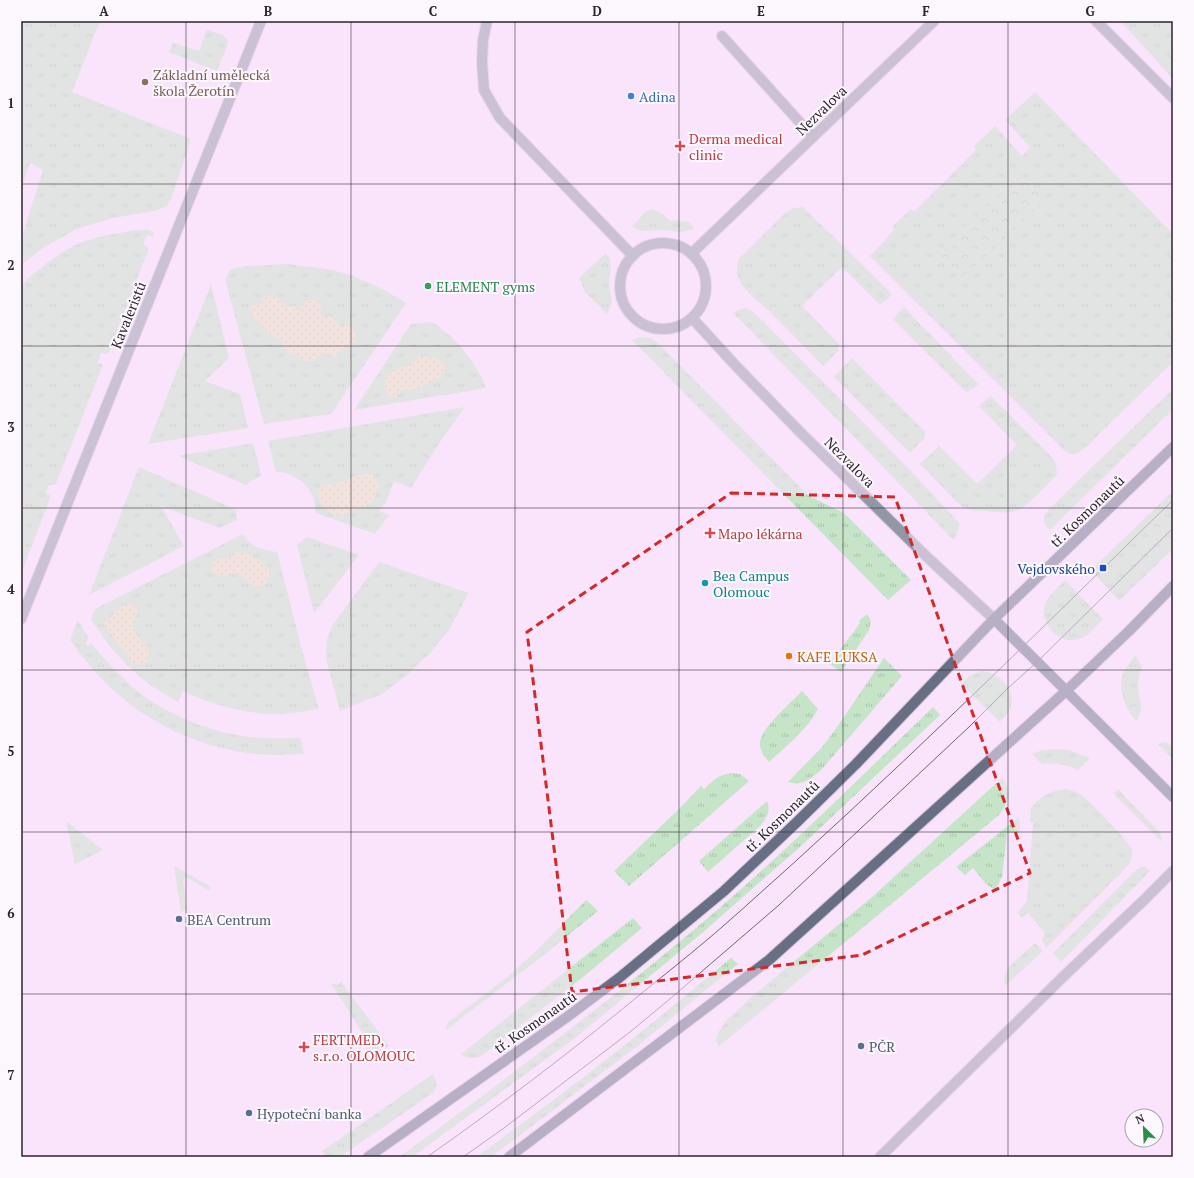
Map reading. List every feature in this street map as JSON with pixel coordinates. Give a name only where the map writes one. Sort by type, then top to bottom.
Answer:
[{"type":"street","name":"Kavaleristů","points":[[21,619],[261,21]]},
{"type":"street","points":[[487,21],[483,40],[482,62],[484,90],[500,118],[633,256]]},
{"type":"street","name":"Nezvalova","points":[[692,253],[934,21]]},
{"type":"street","points":[[1096,21],[1173,98]]},
{"type":"street","points":[[722,36],[813,137]]},
{"type":"street","points":[[666,243],[680,246],[692,253],[700,263],[706,276],[707,290],[704,303],[693,319],[686,324],[672,329],[657,329],[643,325],[631,316],[623,303],[620,288],[622,274],[628,260],[639,250],[653,244],[666,243]]},
{"type":"street","name":"Nezvalova","points":[[693,319],[736,366],[812,444],[928,558],[994,619]]},
{"type":"street","name":"tř. Kosmonautů","points":[[368,1157],[620,978],[724,891],[856,764],[994,619],[1173,447]]},
{"type":"street","points":[[509,1157],[769,960],[1066,691],[1129,631],[1173,586]]},
{"type":"street","points":[[994,619],[1173,797]]},
{"type":"street","points":[[880,1157],[1066,974],[1173,872]]},
{"type":"highlighted area","points":[[731,493],[895,497],[1030,873],[862,955],[572,992],[527,632]]},
{"type":"green space","points":[[21,21],[100,21],[72,92],[191,139],[171,199],[167,206],[154,211],[113,218],[77,229],[44,247],[21,265],[21,240],[43,170],[30,163],[21,191]]},
{"type":"green space","points":[[1120,21],[1173,21],[1173,79],[1125,26]]},
{"type":"green space","points":[[207,29],[223,35],[228,40],[217,71],[169,52],[173,43],[199,51]]},
{"type":"green space","points":[[1035,92],[1173,234],[1173,362],[1087,446],[1080,452],[1073,454],[1065,451],[870,256],[894,230],[892,227],[911,209],[914,212],[977,149],[974,146],[995,126],[1022,156],[1030,147],[1005,120]]},
{"type":"green space","points":[[1022,175],[1045,200],[962,278],[938,253]]},
{"type":"green space","points":[[803,207],[892,294],[880,305],[842,267],[802,306],[840,345],[837,348],[839,350],[823,366],[748,292],[740,282],[737,272],[739,259],[784,214],[793,208]]},
{"type":"green space","points":[[653,209],[669,220],[689,222],[695,229],[680,232],[663,230],[641,231],[632,227],[646,211]]},
{"type":"green space","points":[[137,230],[149,230],[154,233],[153,237],[147,235],[143,244],[149,248],[108,354],[101,353],[98,362],[103,365],[56,484],[49,485],[46,493],[51,496],[21,574],[21,285],[51,260],[76,245],[98,237]]},
{"type":"green space","points":[[606,253],[610,259],[611,268],[609,281],[612,303],[607,314],[585,292],[579,278]]},
{"type":"green space","points":[[287,264],[327,269],[358,278],[378,287],[406,303],[331,414],[264,424],[225,279],[231,269],[247,266]]},
{"type":"green space","points":[[211,284],[229,358],[205,381],[240,394],[248,428],[148,444]]},
{"type":"green space","points":[[904,307],[978,384],[973,389],[972,388],[967,393],[893,319]]},
{"type":"green space","points":[[745,308],[752,311],[763,321],[910,470],[960,524],[954,541],[733,313]]},
{"type":"green space","points":[[431,322],[448,334],[464,350],[477,370],[486,388],[354,410],[411,324]]},
{"type":"green space","points":[[639,337],[651,338],[657,342],[809,496],[844,513],[911,580],[888,600],[632,340]]},
{"type":"green space","points":[[852,358],[926,433],[924,436],[925,438],[910,453],[834,377]]},
{"type":"green space","points":[[1173,389],[1173,409],[1050,530],[1044,520],[1049,509]]},
{"type":"green space","points":[[991,396],[1052,457],[1056,464],[1057,475],[1028,503],[1012,512],[978,511],[963,507],[920,464],[939,446],[977,484],[1017,445],[979,406]]},
{"type":"green space","points":[[465,407],[438,445],[411,488],[394,481],[386,502],[379,511],[389,515],[375,534],[316,513],[313,496],[306,485],[297,478],[281,472],[276,472],[268,441]]},
{"type":"green space","points":[[253,443],[261,475],[246,485],[178,456]]},
{"type":"green space","points":[[139,467],[237,510],[237,520],[219,528],[161,506],[184,546],[89,595]]},
{"type":"green space","points":[[1173,491],[1173,549],[1119,601],[1091,570]]},
{"type":"green space","points":[[243,534],[253,545],[277,552],[319,709],[282,714],[258,713],[225,707],[183,691],[178,702],[148,684],[132,670],[101,635],[91,619],[95,609]]},
{"type":"green space","points":[[307,537],[359,555],[314,613],[297,545]]},
{"type":"green space","points":[[379,562],[469,593],[449,630],[430,653],[407,675],[382,694],[340,711],[327,663],[327,639],[332,626]]},
{"type":"green space","points":[[1065,580],[1103,619],[1088,634],[1082,638],[1074,640],[1067,640],[1053,633],[1045,620],[1045,604],[1054,591]]},
{"type":"green space","points":[[867,614],[871,622],[869,630],[841,672],[830,664],[860,623],[859,621]]},
{"type":"green space","points":[[78,620],[89,639],[85,643],[88,646],[91,643],[124,679],[151,701],[166,710],[198,724],[232,734],[262,738],[301,738],[304,754],[273,755],[247,753],[221,748],[172,730],[149,717],[108,685],[87,663],[70,640]]},
{"type":"green space","points":[[1135,655],[1142,667],[1139,675],[1138,687],[1141,709],[1139,717],[1136,721],[1126,705],[1121,686],[1123,674]]},
{"type":"green space","points":[[884,658],[902,676],[822,769],[806,781],[798,783],[788,782],[823,746]]},
{"type":"green space","points":[[981,671],[994,674],[1004,682],[1011,693],[1011,706],[1000,722],[961,684],[968,677]]},
{"type":"green space","points":[[802,691],[818,709],[802,731],[769,762],[760,748],[762,736],[771,722]]},
{"type":"green space","points":[[933,707],[940,715],[800,847],[702,933],[575,1038],[412,1157],[399,1157],[481,1097],[583,1019],[703,922],[803,832]]},
{"type":"green space","points":[[1166,742],[1173,748],[1173,759],[1158,744]]},
{"type":"green space","points":[[1042,750],[1069,750],[1090,758],[1078,770],[1061,764],[1042,764],[1032,754]]},
{"type":"green space","points":[[731,773],[740,774],[749,781],[629,886],[614,871],[701,786],[704,789],[719,777]]},
{"type":"green space","points":[[1002,778],[1008,787],[1009,796],[1008,801],[999,815],[718,1047],[716,1038],[719,1031],[727,1020],[750,998],[871,898]]},
{"type":"green space","points":[[1065,789],[1073,791],[1084,797],[1095,807],[1125,839],[1132,850],[1132,855],[1131,861],[1127,867],[1046,948],[1042,939],[1045,933],[1028,913],[1021,918],[1018,913],[1027,900],[1033,823],[1030,821],[1031,807],[1046,795],[1054,791]]},
{"type":"green space","points":[[1118,789],[1161,834],[1162,842],[1114,794]]},
{"type":"green space","points":[[767,801],[769,808],[768,814],[761,825],[708,872],[699,861]]},
{"type":"green space","points":[[1018,818],[1020,822],[1020,833],[1007,833],[1002,877],[995,890],[986,884],[973,868],[965,875],[956,867]]},
{"type":"green space","points":[[66,821],[103,850],[75,864]]},
{"type":"green space","points":[[174,866],[211,887],[210,891],[186,877],[183,879],[187,909],[181,912]]},
{"type":"green space","points":[[1141,867],[1146,867],[1150,871],[1061,962],[1053,953],[1135,871]]},
{"type":"green space","points":[[586,900],[598,911],[544,955],[446,1030],[448,1022],[506,978],[535,952]]},
{"type":"green space","points":[[633,918],[642,928],[583,977],[480,1057],[472,1058],[461,1054]]},
{"type":"green space","points":[[1035,943],[1043,951],[1005,986],[1004,980],[1009,967]]},
{"type":"green space","points":[[732,957],[732,959],[739,963],[635,1048],[491,1157],[476,1157],[606,1060]]},
{"type":"green space","points":[[341,982],[389,1046],[372,1058],[371,1057],[375,1053],[331,985],[335,983],[337,985]]},
{"type":"green space","points":[[433,1074],[436,1083],[434,1092],[340,1157],[326,1157],[322,1151]]},
{"type":"sand","points":[[264,296],[277,297],[285,307],[295,306],[298,311],[309,300],[317,300],[321,305],[320,316],[324,318],[329,316],[334,318],[342,327],[350,325],[356,332],[356,341],[350,346],[340,350],[336,357],[321,353],[314,361],[302,361],[298,355],[286,352],[282,340],[268,334],[266,328],[254,317],[250,308],[258,304],[261,305]]},
{"type":"sand","points":[[428,356],[440,360],[446,366],[440,377],[413,390],[404,389],[395,397],[387,393],[385,383],[387,374],[403,366],[411,366],[418,357]]},
{"type":"sand","points":[[372,473],[380,484],[373,501],[363,508],[339,515],[326,511],[319,500],[319,489],[326,484],[335,485],[355,476]]},
{"type":"sand","points":[[237,552],[248,554],[259,560],[270,571],[266,583],[257,588],[237,573],[221,576],[211,572],[212,564],[218,558],[229,558]]},
{"type":"sand","points":[[135,604],[138,610],[132,628],[149,650],[147,662],[141,665],[131,662],[104,623],[124,605]]},
{"type":"tram line","points":[[427,1157],[563,1056],[678,964],[726,923],[794,863],[904,761],[1173,500]]},
{"type":"tram line","points":[[463,1157],[504,1128],[630,1032],[779,905],[1037,662],[1173,528]]},
{"type":"place","name":"Základní umělecká škola Žerotín","points":[[145,82]]},
{"type":"place","name":"Adina","points":[[631,96]]},
{"type":"place","name":"Derma medical clinic","points":[[680,146]]},
{"type":"place","name":"ELEMENT gyms","points":[[428,286]]},
{"type":"place","name":"Mapo lékárna","points":[[710,533]]},
{"type":"place","name":"Vejdovského","points":[[1103,568]]},
{"type":"place","name":"Bea Campus Olomouc","points":[[705,583]]},
{"type":"place","name":"KAFE LUKSA","points":[[789,656]]},
{"type":"place","name":"BEA Centrum","points":[[179,919]]},
{"type":"place","name":"PČR","points":[[861,1046]]},
{"type":"place","name":"FERTIMED, s.r.o. OLOMOUC","points":[[304,1047]]},
{"type":"place","name":"Hypoteční banka","points":[[249,1113]]}]
